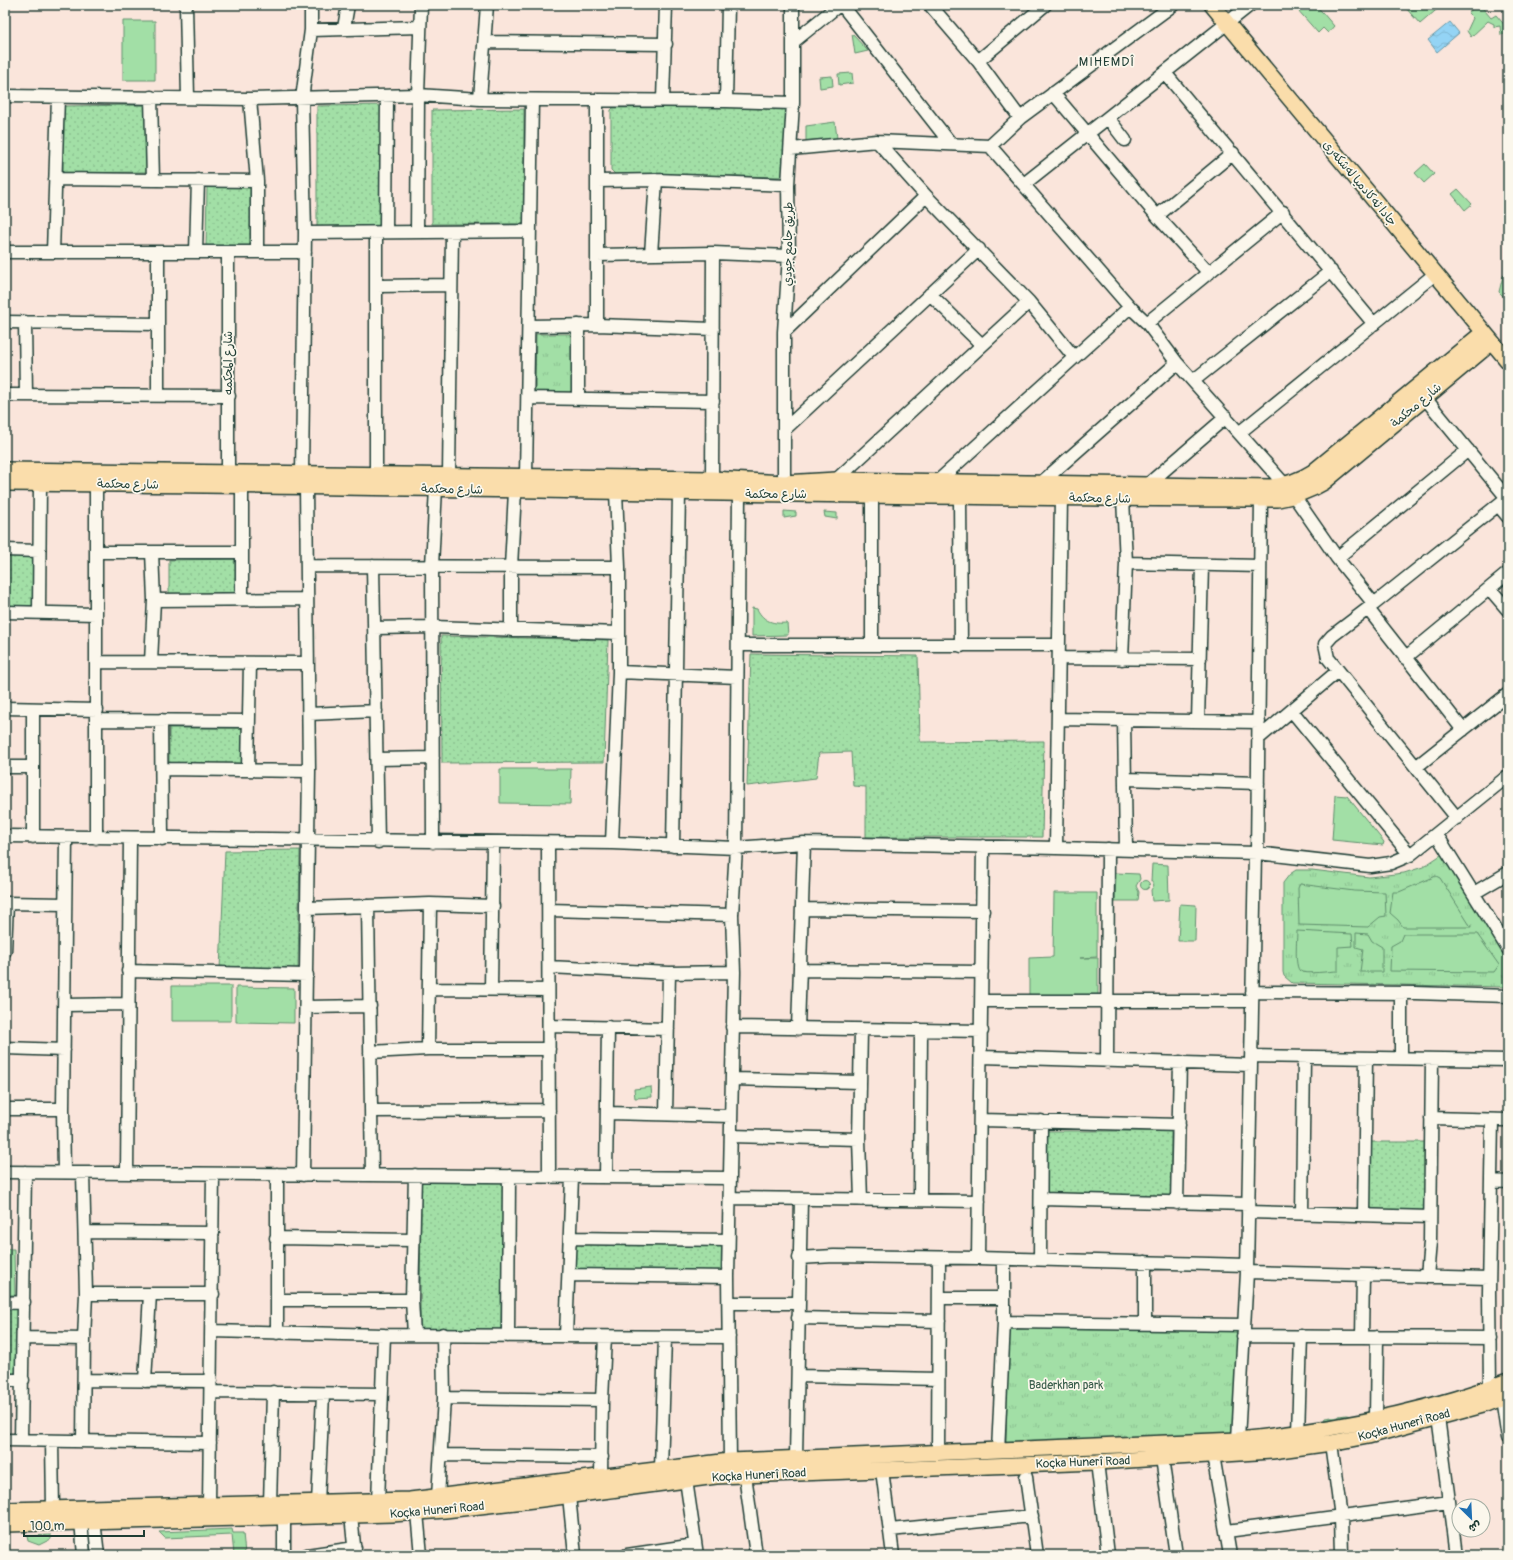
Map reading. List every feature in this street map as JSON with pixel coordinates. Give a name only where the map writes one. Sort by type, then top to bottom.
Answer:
[{"type":"main road","name":"جادا ئه‌كادميا له‌شكه‌رى","points":[[1212,5],[1508,361]]},
{"type":"main road","name":"شارع محكمة","points":[[5,470],[179,479],[242,485],[376,475],[712,479],[784,483],[836,480],[1042,482],[1146,486],[1271,487],[1290,491],[1310,490],[1324,482],[1425,398],[1488,337]]},
{"type":"main road","name":"شارع محكمة","points":[[179,479],[228,473],[304,480],[515,491],[616,491],[960,497],[1278,499],[1290,491],[1300,480],[1313,472],[1488,337]]},
{"type":"main road","name":"شارع محكمة","points":[[5,483],[96,483],[157,478]]},
{"type":"main road","points":[[1013,482],[1013,497]]},
{"type":"main road","points":[[5,1510],[378,1502],[438,1497],[730,1461],[1238,1440],[1271,1444],[1298,1434],[1418,1408],[1490,1388],[1508,1381]]},
{"type":"main road","name":"Koçka Hunerî Road","points":[[5,1524],[417,1513],[569,1496],[686,1480],[745,1475],[1098,1462],[1213,1455],[1271,1444],[1331,1443],[1406,1426],[1505,1396]]},
{"type":"main road","points":[[540,1484],[542,1499]]},
{"type":"street","points":[[186,5],[188,98]]},
{"type":"street","points":[[303,1174],[307,975],[309,714],[304,480],[305,233],[302,99],[311,30],[311,5]]},
{"type":"street","points":[[344,28],[348,5]]},
{"type":"street","points":[[417,232],[418,95],[421,5]]},
{"type":"street","points":[[480,99],[487,5]]},
{"type":"street","points":[[663,100],[666,44],[666,5]]},
{"type":"street","points":[[726,101],[728,5]]},
{"type":"street","name":"طريق جامع جودي","points":[[784,483],[784,332],[789,256],[788,186],[793,103],[793,5]]},
{"type":"street","points":[[793,42],[839,5]]},
{"type":"street","points":[[842,5],[950,144]]},
{"type":"street","points":[[930,5],[978,61],[1020,118]]},
{"type":"street","points":[[978,61],[1045,5]]},
{"type":"street","points":[[990,146],[1020,118],[1173,5]]},
{"type":"street","points":[[1024,184],[1228,24],[1250,5]]},
{"type":"street","points":[[311,30],[420,27]]},
{"type":"street","points":[[485,42],[666,44]]},
{"type":"street","points":[[1165,73],[1283,212],[1374,324]]},
{"type":"street","points":[[1053,93],[1157,216],[1209,273]]},
{"type":"street","points":[[5,96],[302,99],[418,95],[480,99],[663,100],[793,103]]},
{"type":"street","points":[[53,252],[58,97]]},
{"type":"street","points":[[151,97],[153,180]]},
{"type":"street","points":[[376,475],[376,286],[381,233],[387,97]]},
{"type":"street","points":[[250,99],[257,181],[257,252]]},
{"type":"street","points":[[526,476],[532,100]]},
{"type":"street","points":[[597,100],[597,325]]},
{"type":"street","points":[[1108,118],[1125,140]]},
{"type":"street","points":[[877,141],[926,196],[1029,302],[1074,357]]},
{"type":"street","points":[[791,149],[877,141],[990,146],[1130,307],[1146,323],[1177,363],[1226,416],[1290,491],[1405,658],[1463,730]]},
{"type":"street","points":[[1157,216],[1233,153]]},
{"type":"street","points":[[55,179],[257,181]]},
{"type":"street","points":[[196,252],[198,180]]},
{"type":"street","points":[[598,181],[656,180],[788,186]]},
{"type":"street","points":[[651,254],[656,180]]},
{"type":"street","points":[[784,332],[926,196]]},
{"type":"street","points":[[1146,323],[1283,212]]},
{"type":"street","points":[[305,233],[530,231]]},
{"type":"street","points":[[449,476],[452,232]]},
{"type":"street","points":[[785,429],[979,250]]},
{"type":"street","points":[[5,252],[305,252]]},
{"type":"street","points":[[158,252],[158,396]]},
{"type":"street","name":"شارع المحكمه","points":[[228,252],[228,473]]},
{"type":"street","points":[[598,254],[713,253],[789,256]]},
{"type":"street","points":[[712,479],[713,253]]},
{"type":"street","points":[[1193,381],[1331,271]]},
{"type":"street","points":[[1239,433],[1435,274]]},
{"type":"street","points":[[376,286],[452,285]]},
{"type":"street","points":[[930,294],[982,345]]},
{"type":"street","points":[[836,480],[1029,302]]},
{"type":"street","points":[[938,481],[1130,307]]},
{"type":"street","points":[[5,322],[158,324]]},
{"type":"street","points":[[25,322],[26,395]]},
{"type":"street","points":[[578,325],[578,398]]},
{"type":"street","points":[[529,326],[597,325],[713,329]]},
{"type":"street","points":[[1042,482],[1177,363]]},
{"type":"street","points":[[5,395],[228,396]]},
{"type":"street","points":[[528,398],[713,401]]},
{"type":"street","points":[[1425,398],[1468,450],[1504,500],[1508,518]]},
{"type":"street","points":[[1146,486],[1226,416]]},
{"type":"street","points":[[1337,558],[1468,450]]},
{"type":"street","points":[[39,613],[40,483]]},
{"type":"street","points":[[96,483],[96,838]]},
{"type":"street","points":[[242,485],[242,599]]},
{"type":"street","points":[[434,842],[432,566],[436,488]]},
{"type":"street","points":[[511,630],[511,567],[515,491]]},
{"type":"street","points":[[612,843],[619,672],[619,567],[616,491]]},
{"type":"street","points":[[673,846],[679,493]]},
{"type":"street","points":[[730,1461],[728,1240],[734,972],[732,915],[736,848],[739,494]]},
{"type":"street","points":[[872,496],[872,645]]},
{"type":"street","points":[[960,497],[961,646]]},
{"type":"street","points":[[1056,848],[1061,497]]},
{"type":"street","points":[[1122,659],[1126,563],[1123,498]]},
{"type":"street","points":[[1238,1440],[1247,1268],[1259,738],[1261,499]]},
{"type":"street","points":[[1457,818],[1328,658],[1325,644],[1332,636],[1371,607],[1504,500]]},
{"type":"street","points":[[5,550],[39,550]]},
{"type":"street","points":[[96,552],[242,552]]},
{"type":"street","points":[[151,662],[154,600],[152,552]]},
{"type":"street","points":[[1126,563],[1202,566],[1260,566]]},
{"type":"street","points":[[307,566],[619,567]]},
{"type":"street","points":[[373,566],[378,842]]},
{"type":"street","points":[[1198,722],[1202,566]]},
{"type":"street","points":[[1405,658],[1508,573]]},
{"type":"street","points":[[1490,589],[1508,610]]},
{"type":"street","points":[[154,600],[307,600]]},
{"type":"street","points":[[5,612],[96,614]]},
{"type":"street","points":[[374,628],[433,627],[619,633]]},
{"type":"street","points":[[738,645],[1059,645]]},
{"type":"street","points":[[1059,658],[1200,659]]},
{"type":"street","points":[[96,662],[308,664]]},
{"type":"street","points":[[248,770],[250,663]]},
{"type":"street","points":[[1259,738],[1338,671]]},
{"type":"street","points":[[619,672],[737,677]]},
{"type":"street","points":[[1416,767],[1508,694]]},
{"type":"street","points":[[5,708],[161,720],[249,721]]},
{"type":"street","points":[[32,709],[33,837]]},
{"type":"street","points":[[309,714],[376,711]]},
{"type":"street","points":[[1292,711],[1410,855]]},
{"type":"street","points":[[1058,719],[1259,722]]},
{"type":"street","points":[[161,720],[162,839]]},
{"type":"street","points":[[1124,720],[1126,850]]},
{"type":"street","points":[[377,759],[433,758]]},
{"type":"street","points":[[5,767],[32,767]]},
{"type":"street","points":[[162,770],[309,771]]},
{"type":"street","points":[[5,836],[378,842],[612,843],[736,848],[804,843],[984,846],[1256,853],[1370,866],[1391,863],[1410,855],[1437,835],[1508,776]]},
{"type":"street","points":[[1126,779],[1258,783]]},
{"type":"street","points":[[1437,835],[1508,949]]},
{"type":"street","points":[[64,1172],[63,1109],[66,838]]},
{"type":"street","points":[[127,1173],[130,838]]},
{"type":"street","points":[[491,989],[493,842]]},
{"type":"street","points":[[548,843],[549,1176]]},
{"type":"street","points":[[798,1029],[804,843]]},
{"type":"street","points":[[978,1258],[984,846]]},
{"type":"street","points":[[1107,1062],[1108,849]]},
{"type":"street","points":[[1474,893],[1508,873]]},
{"type":"street","points":[[5,951],[6,903],[65,904]]},
{"type":"street","points":[[307,908],[430,904],[493,906]]},
{"type":"street","points":[[428,1049],[430,904]]},
{"type":"street","points":[[368,906],[372,1175]]},
{"type":"street","points":[[802,909],[983,911]]},
{"type":"street","points":[[549,910],[732,915]]},
{"type":"street","points":[[548,967],[669,973],[734,972]]},
{"type":"street","points":[[800,970],[982,972]]},
{"type":"street","points":[[128,971],[307,975]]},
{"type":"street","points":[[666,1114],[669,973]]},
{"type":"street","points":[[429,989],[548,990]]},
{"type":"street","points":[[982,1001],[1108,1002],[1401,993],[1508,996]]},
{"type":"street","points":[[1401,993],[1401,1058]]},
{"type":"street","points":[[65,1005],[128,1004]]},
{"type":"street","points":[[306,1007],[370,1006]]},
{"type":"street","points":[[549,1026],[668,1029]]},
{"type":"street","points":[[606,1177],[608,1027]]},
{"type":"street","points":[[732,1027],[982,1031]]},
{"type":"street","points":[[861,1030],[858,1139],[861,1200]]},
{"type":"street","points":[[920,1200],[921,1030]]},
{"type":"street","points":[[5,1048],[64,1050]]},
{"type":"street","points":[[370,1052],[428,1049],[549,1049]]},
{"type":"street","points":[[982,1057],[1107,1062],[1180,1062],[1304,1057],[1508,1060]]},
{"type":"street","points":[[1302,1213],[1304,1057]]},
{"type":"street","points":[[1364,1215],[1366,1058]]},
{"type":"street","points":[[1428,1277],[1432,1059]]},
{"type":"street","points":[[1177,1203],[1180,1062]]},
{"type":"street","points":[[732,1080],[859,1082]]},
{"type":"street","points":[[5,1109],[63,1109]]},
{"type":"street","points":[[371,1111],[549,1110]]},
{"type":"street","points":[[608,1113],[731,1116]]},
{"type":"street","points":[[1431,1118],[1508,1120]]},
{"type":"street","points":[[981,1120],[1179,1125]]},
{"type":"street","points":[[1490,1388],[1489,1278],[1492,1120]]},
{"type":"street","points":[[1040,1259],[1041,1121]]},
{"type":"street","points":[[731,1136],[858,1139]]},
{"type":"street","points":[[5,1172],[729,1178]]},
{"type":"street","points":[[21,1440],[24,1338],[25,1172]]},
{"type":"street","points":[[83,1172],[86,1294],[83,1441]]},
{"type":"street","points":[[209,1505],[214,1234],[213,1174]]},
{"type":"street","points":[[277,1174],[277,1333]]},
{"type":"street","points":[[414,1335],[412,1300],[412,1240],[415,1175]]},
{"type":"street","points":[[508,1336],[509,1176]]},
{"type":"street","points":[[566,1336],[570,1275],[572,1177]]},
{"type":"street","points":[[1491,1181],[1508,1182]]},
{"type":"street","points":[[730,1198],[979,1201]]},
{"type":"street","points":[[796,1458],[799,1376],[798,1304],[801,1199]]},
{"type":"street","points":[[1041,1199],[1177,1203],[1302,1213],[1430,1217]]},
{"type":"street","points":[[85,1232],[214,1234]]},
{"type":"street","points":[[276,1238],[412,1240]]},
{"type":"street","points":[[570,1238],[728,1240]]},
{"type":"street","points":[[799,1258],[978,1258],[1145,1262],[1363,1275],[1489,1278]]},
{"type":"street","points":[[938,1453],[939,1258]]},
{"type":"street","points":[[998,1451],[1004,1322],[1004,1259]]},
{"type":"street","points":[[1145,1262],[1145,1324]]},
{"type":"street","points":[[570,1275],[728,1277]]},
{"type":"street","points":[[1362,1337],[1363,1275]]},
{"type":"street","points":[[86,1294],[213,1294]]},
{"type":"street","points":[[145,1381],[150,1294]]},
{"type":"street","points":[[939,1298],[1004,1298]]},
{"type":"street","points":[[277,1300],[412,1300]]},
{"type":"street","points":[[5,1303],[24,1302]]},
{"type":"street","points":[[728,1303],[798,1304]]},
{"type":"street","points":[[798,1318],[939,1321]]},
{"type":"street","points":[[1004,1322],[1145,1324],[1243,1330],[1301,1336],[1490,1338]]},
{"type":"street","points":[[212,1330],[384,1335],[443,1334],[729,1338]]},
{"type":"street","points":[[438,1497],[442,1455],[444,1398],[443,1334]]},
{"type":"street","points":[[378,1502],[384,1335]]},
{"type":"street","points":[[1298,1434],[1301,1336]]},
{"type":"street","points":[[601,1477],[605,1337]]},
{"type":"street","points":[[661,1469],[665,1337]]},
{"type":"street","points":[[1376,1418],[1377,1337]]},
{"type":"street","points":[[24,1338],[84,1339]]},
{"type":"street","points":[[799,1376],[938,1379]]},
{"type":"street","points":[[5,1380],[23,1380]]},
{"type":"street","points":[[84,1380],[145,1381],[273,1392],[382,1394]]},
{"type":"street","points":[[270,1504],[273,1392]]},
{"type":"street","points":[[318,1503],[323,1394]]},
{"type":"street","points":[[1505,1396],[1508,1434]]},
{"type":"street","points":[[444,1398],[602,1400]]},
{"type":"street","points":[[1438,1417],[1456,1555]]},
{"type":"street","points":[[5,1440],[210,1443]]},
{"type":"street","points":[[52,1440],[53,1509]]},
{"type":"street","points":[[1331,1443],[1341,1517],[1342,1555]]},
{"type":"street","points":[[442,1455],[602,1456]]},
{"type":"street","points":[[1213,1455],[1230,1555]]},
{"type":"street","points":[[1162,1458],[1176,1555]]},
{"type":"street","points":[[1098,1462],[1108,1555]]},
{"type":"street","points":[[882,1470],[893,1555]]},
{"type":"street","points":[[745,1475],[756,1555]]},
{"type":"street","points":[[1026,1477],[1037,1555]]},
{"type":"street","points":[[634,1555],[696,1550],[686,1480]]},
{"type":"street","points":[[569,1496],[575,1555]]},
{"type":"street","points":[[1227,1531],[1449,1502]]},
{"type":"street","points":[[417,1513],[421,1555]]},
{"type":"street","points":[[307,1555],[355,1552],[351,1515]]},
{"type":"street","points":[[890,1530],[1032,1516]]},
{"type":"street","points":[[284,1517],[284,1555]]},
{"type":"street","points":[[84,1555],[88,1521]]},
{"type":"street","points":[[88,1521],[98,1555]]},
{"type":"green space","points":[[1301,5],[1316,5],[1334,26],[1328,33],[1323,28],[1318,33],[1297,9]]},
{"type":"green space","points":[[1407,5],[1442,5],[1420,24],[1405,7]]},
{"type":"green space","points":[[1477,5],[1480,5],[1491,18],[1496,15],[1508,29],[1508,32],[1501,35],[1500,26],[1494,27],[1494,24],[1488,21],[1471,37],[1467,31],[1473,18],[1468,13]]},
{"type":"green space","points":[[123,21],[155,21],[155,80],[123,80]]},
{"type":"green space","points":[[852,34],[868,51],[855,54]]},
{"type":"green space","points":[[852,73],[853,83],[839,85],[838,74]]},
{"type":"green space","points":[[832,76],[833,86],[820,88],[819,77]]},
{"type":"green space","points":[[146,105],[147,172],[63,173],[62,106]]},
{"type":"green space","points":[[392,105],[392,229],[317,229],[317,106]]},
{"type":"green space","points":[[787,106],[789,177],[615,174],[611,170],[611,110],[613,108]]},
{"type":"green space","points":[[524,109],[524,224],[432,224],[432,110]]},
{"type":"green space","points":[[835,122],[837,138],[806,141],[806,126]]},
{"type":"green space","points":[[1425,164],[1434,174],[1424,183],[1415,173]]},
{"type":"green space","points":[[207,186],[251,186],[251,247],[206,246]]},
{"type":"green space","points":[[1458,189],[1472,204],[1465,210],[1452,194]]},
{"type":"green space","points":[[1508,272],[1508,301],[1499,292],[1503,276]]},
{"type":"green space","points":[[536,334],[575,334],[575,393],[535,393]]},
{"type":"green space","points":[[784,511],[796,512],[796,516],[784,518]]},
{"type":"green space","points":[[824,512],[837,513],[837,519],[825,517]]},
{"type":"green space","points":[[5,556],[33,556],[33,606],[5,606]]},
{"type":"green space","points":[[246,559],[246,595],[169,595],[169,560]]},
{"type":"green space","points":[[752,608],[757,609],[763,617],[769,621],[787,623],[788,635],[752,636]]},
{"type":"green space","points":[[441,636],[608,640],[604,762],[442,763]]},
{"type":"green space","points":[[751,654],[918,656],[920,742],[1044,741],[1042,837],[866,837],[866,787],[853,786],[851,752],[819,753],[816,778],[747,786]]},
{"type":"green space","points":[[169,728],[244,728],[244,764],[169,765]]},
{"type":"green space","points":[[500,769],[571,769],[570,804],[500,803]]},
{"type":"green space","points":[[1335,795],[1347,796],[1384,842],[1383,845],[1332,840]]},
{"type":"green space","points":[[300,850],[298,968],[220,970],[225,851]]},
{"type":"green space","points":[[1444,853],[1508,956],[1508,987],[1292,983],[1284,976],[1283,883],[1290,874],[1296,870],[1312,870],[1369,877],[1404,873],[1423,867]]},
{"type":"green space","points":[[1152,864],[1168,865],[1169,900],[1152,901],[1151,890],[1154,885],[1151,881]]},
{"type":"green space","points":[[1116,873],[1139,874],[1140,879],[1136,886],[1139,892],[1138,901],[1115,901]]},
{"type":"green space","points":[[1436,876],[1440,878],[1471,927],[1403,927],[1390,913],[1393,892],[1399,892]]},
{"type":"green space","points":[[1145,880],[1150,885],[1145,890],[1140,885]]},
{"type":"green space","points":[[1300,884],[1354,891],[1385,892],[1386,916],[1380,917],[1368,927],[1299,925],[1298,888]]},
{"type":"green space","points":[[1054,893],[1097,893],[1097,957],[1080,958],[1098,958],[1098,997],[1029,997],[1029,958],[1053,957]]},
{"type":"green space","points":[[1180,904],[1196,905],[1195,941],[1178,941]]},
{"type":"green space","points":[[1297,931],[1352,934],[1353,946],[1338,947],[1338,971],[1312,973],[1303,972],[1300,971],[1297,964]]},
{"type":"green space","points":[[1356,933],[1368,934],[1372,941],[1382,947],[1382,972],[1360,972],[1363,949],[1356,947]]},
{"type":"green space","points":[[1403,934],[1477,934],[1499,965],[1494,972],[1390,971],[1391,946],[1400,941]]},
{"type":"green space","points":[[172,986],[231,986],[231,1021],[172,1021]]},
{"type":"green space","points":[[236,987],[294,988],[294,1023],[236,1022]]},
{"type":"green space","points":[[651,1087],[652,1097],[635,1098],[634,1089]]},
{"type":"green space","points":[[1046,1131],[1171,1131],[1171,1197],[1046,1194]]},
{"type":"green space","points":[[1370,1142],[1426,1142],[1425,1211],[1369,1211]]},
{"type":"green space","points":[[421,1182],[503,1182],[501,1330],[420,1329]]},
{"type":"green space","points":[[575,1242],[724,1245],[723,1274],[574,1271]]},
{"type":"green space","points":[[5,1249],[14,1249],[15,1295],[5,1295]]},
{"type":"green space","points":[[5,1309],[19,1309],[20,1373],[5,1374]]},
{"type":"green space","name":"Baderkhan park","points":[[1008,1327],[1239,1328],[1234,1435],[1006,1445]]},
{"type":"green space","points":[[1346,1415],[1352,1416],[1323,1422],[1325,1418]]},
{"type":"green space","points":[[232,1529],[233,1533],[243,1533],[245,1554],[234,1555],[232,1535],[165,1538],[159,1532]]},
{"type":"green space","points":[[51,1535],[51,1539],[39,1545],[28,1541],[27,1536]]},
{"type":"water","points":[[1450,22],[1459,33],[1437,52],[1428,40]]},
{"type":"district","name":"MIHEMDÎ","points":[[1107,61]]}]
